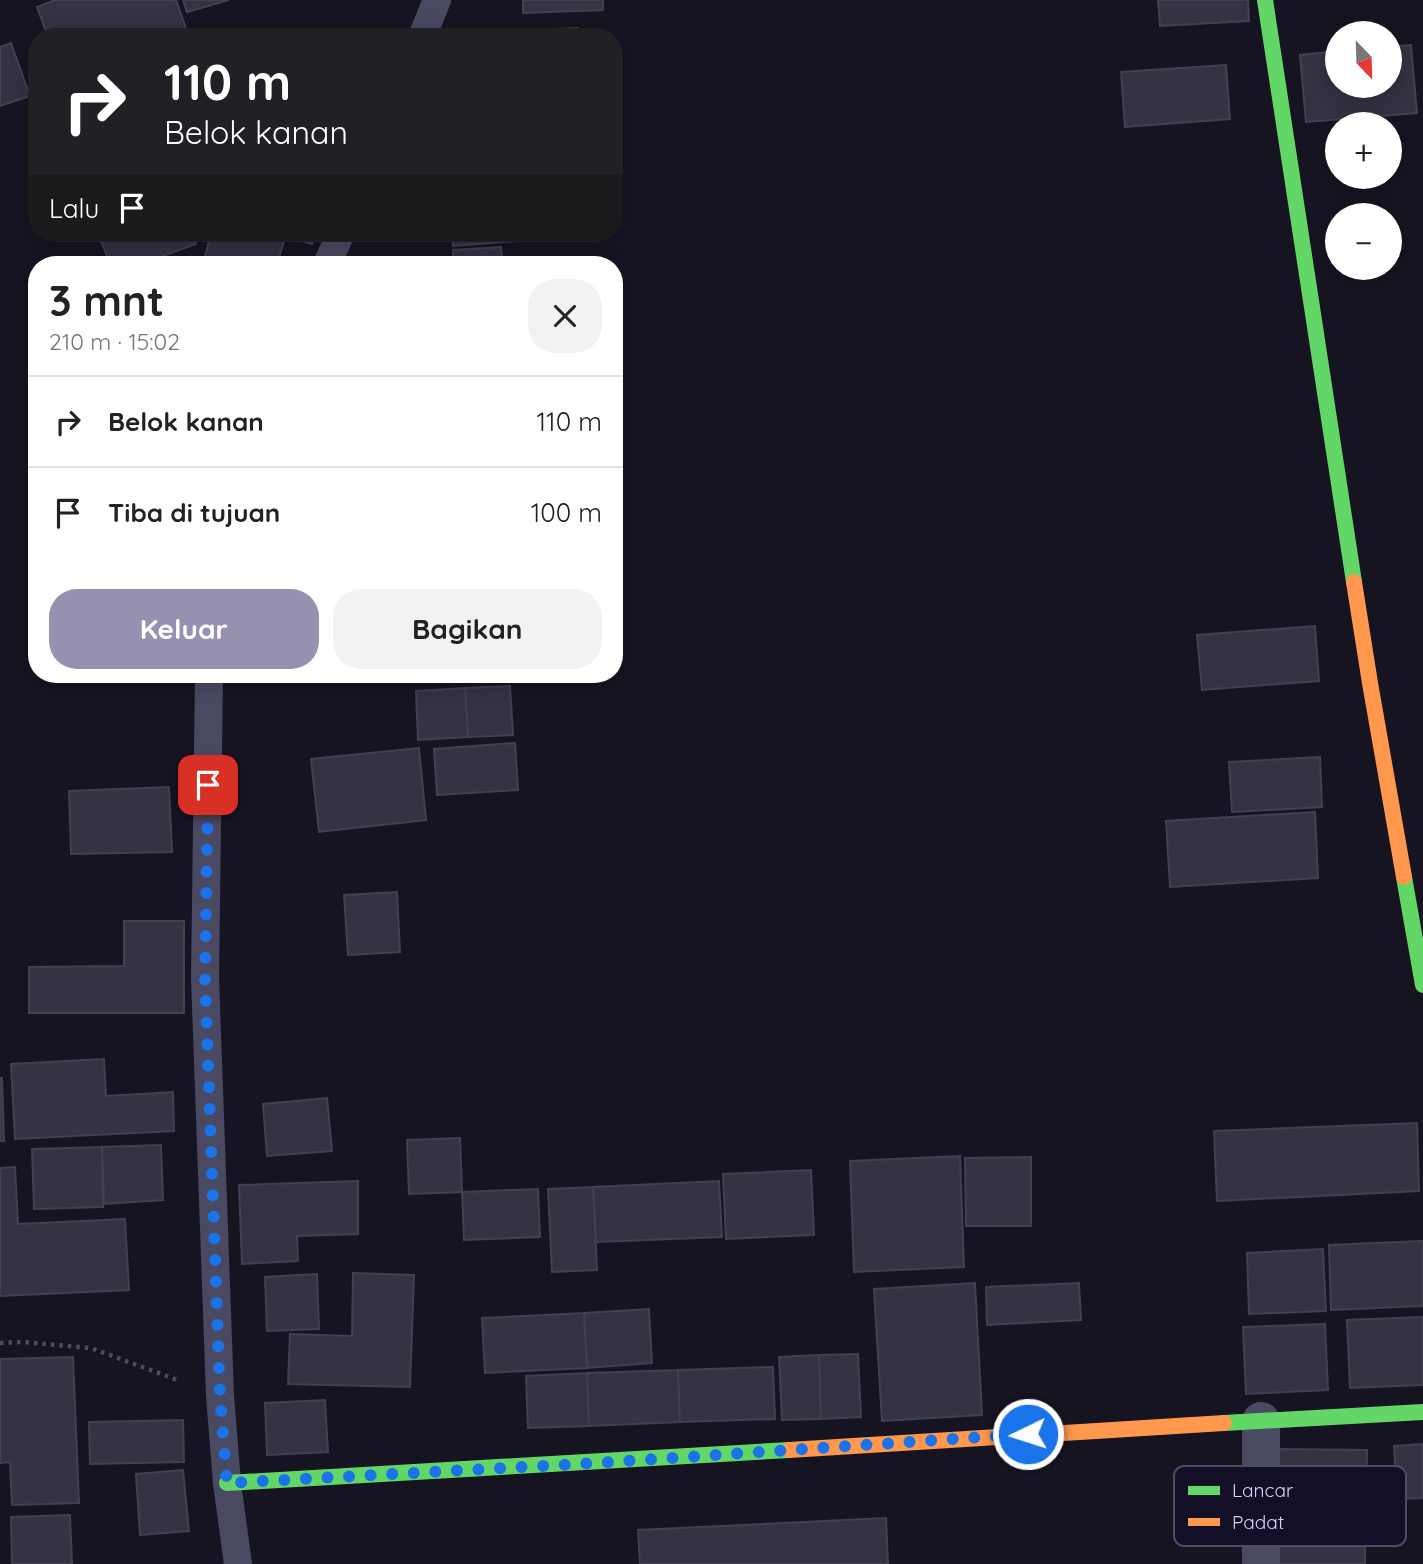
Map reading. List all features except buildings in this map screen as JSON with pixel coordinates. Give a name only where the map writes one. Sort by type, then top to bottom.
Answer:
[{"type":"street","points":[[1265,0],[1370,683],[1423,985]]},
{"type":"street","points":[[227,1483],[1423,1412]]},
{"type":"street","points":[[1261,1421],[1261,1466]]},
{"type":"street","points":[[1261,1546],[1261,1564]]},
{"type":"lane","points":[[425,28],[436,0]]},
{"type":"lane","points":[[209,683],[205,978],[220,1396],[227,1483],[238,1564]]},
{"type":"path","points":[[0,1343],[22,1342],[91,1348],[220,1396]]},
{"type":"traffic: fast","points":[[1265,0],[1354,582]]},
{"type":"traffic: fast","points":[[1404,877],[1423,985]]},
{"type":"traffic: fast","points":[[1224,1423],[1423,1412]]},
{"type":"traffic: fast","points":[[227,1483],[789,1450]]},
{"type":"traffic: slow","points":[[1354,582],[1404,877]]},
{"type":"traffic: slow","points":[[789,1450],[1224,1423]]},
{"type":"route","points":[[208,785],[205,978],[220,1396],[227,1483],[597,1463],[1028,1434]]}]
